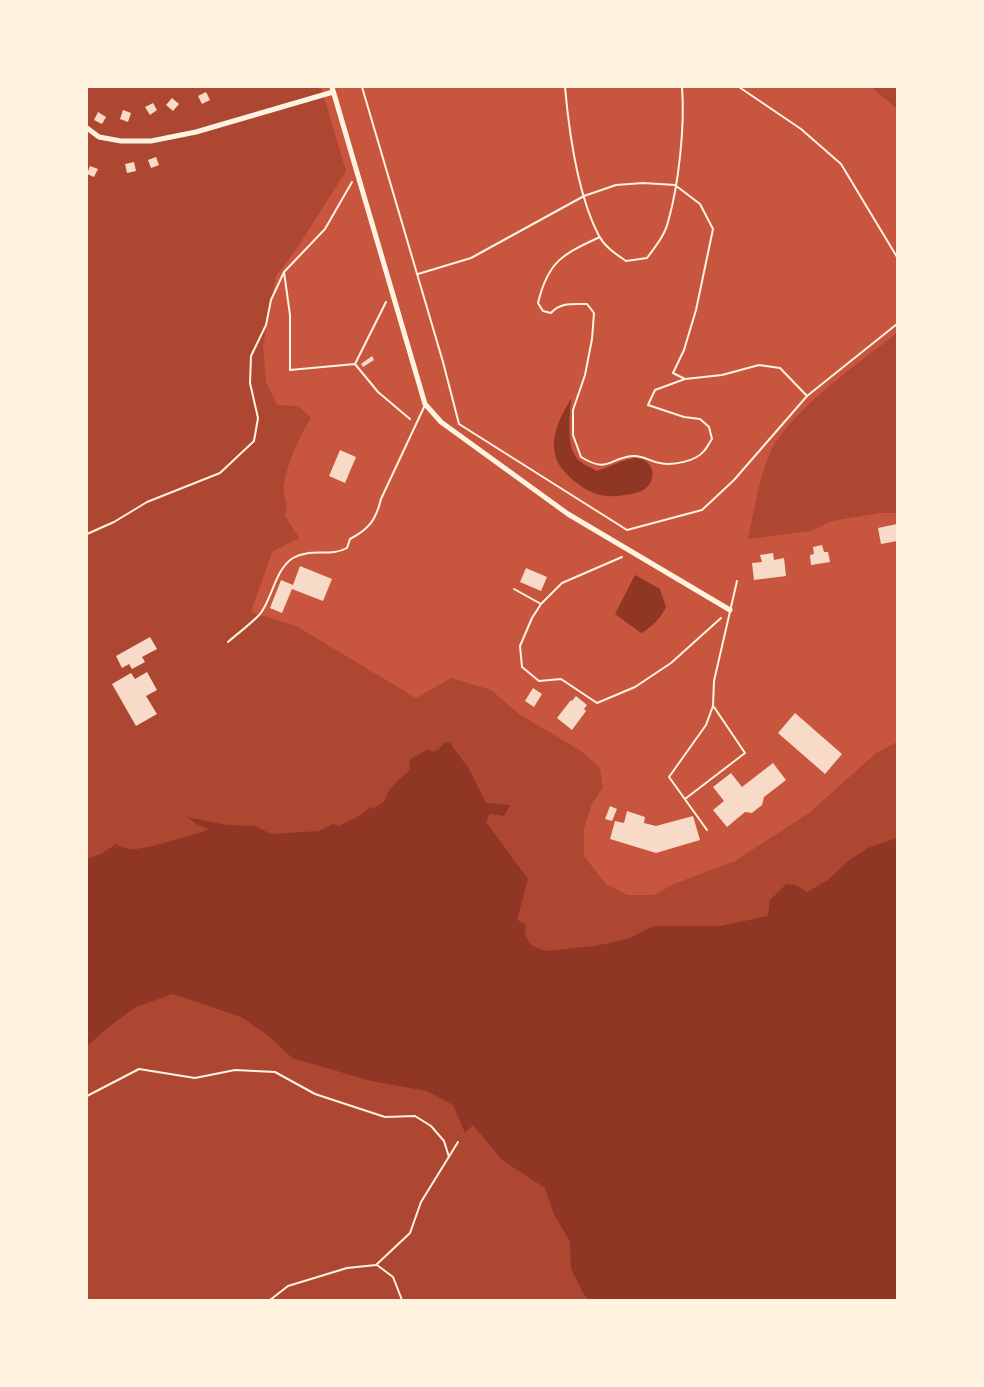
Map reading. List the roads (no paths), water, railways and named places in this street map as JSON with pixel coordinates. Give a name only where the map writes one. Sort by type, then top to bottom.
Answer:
[{"type":"street","points":[[87,128],[99,137],[121,141],[151,141],[196,132],[333,90],[425,404],[441,422],[559,507],[730,610]]},
{"type":"lane","points":[[362,87],[459,424],[627,530],[702,510],[734,480],[807,396],[897,324]]},
{"type":"lane","points":[[565,87],[567,109],[584,196],[600,237],[613,252],[626,261],[647,258],[660,241],[668,223],[681,140],[682,87]]},
{"type":"lane","points":[[739,87],[801,129],[841,164],[897,257]]},
{"type":"lane","points":[[417,274],[471,258],[584,196],[615,185],[643,183],[675,185],[700,204],[713,230],[693,320],[684,350],[673,373],[685,380]]},
{"type":"lane","points":[[600,237],[566,253],[550,270],[542,285],[538,303],[543,311],[550,313],[556,306],[586,304],[594,313],[585,375],[573,410],[573,435],[581,458],[595,466],[607,465],[633,456],[645,457],[661,464],[685,462],[703,453],[712,440],[709,427],[700,419],[684,417],[648,405],[655,390],[685,380],[722,375],[759,365],[780,368],[807,396]]},
{"type":"lane","points":[[228,642],[261,613],[277,578],[291,559],[312,553],[340,552],[347,548],[350,539],[362,533],[377,516],[381,500],[414,423],[425,404]]},
{"type":"lane","points":[[706,830],[669,777],[706,725],[713,706],[714,681],[737,580]]},
{"type":"lane","points":[[685,799],[745,753],[713,706]]}]
